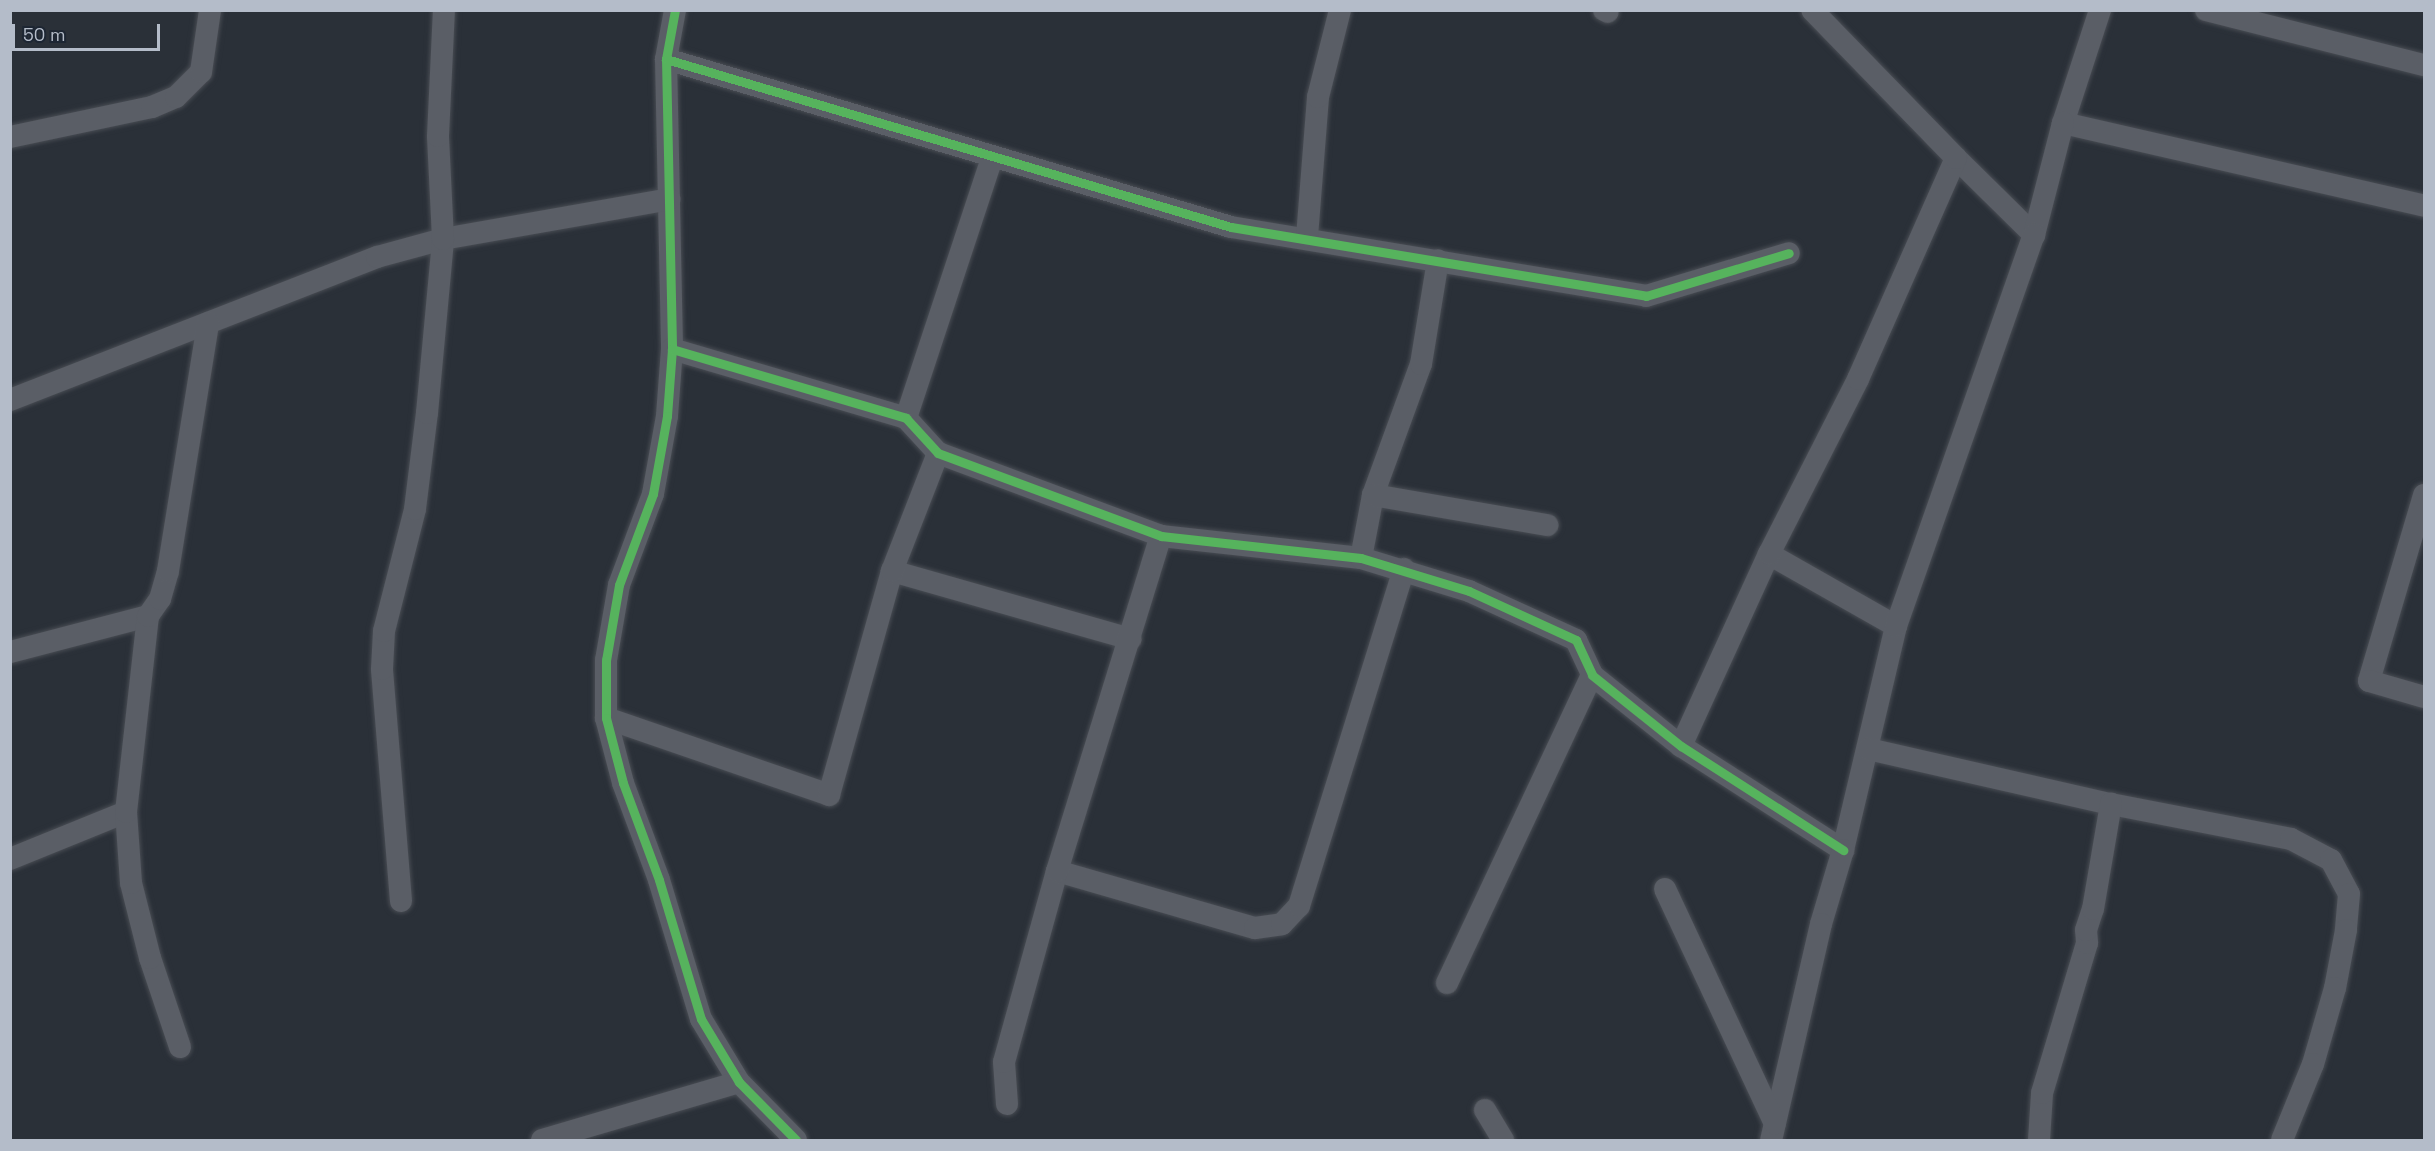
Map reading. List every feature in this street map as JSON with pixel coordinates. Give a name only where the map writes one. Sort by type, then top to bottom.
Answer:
[{"type":"street","points":[[10,136],[152,107],[176,97],[201,72],[210,11],[219,10]]},
{"type":"street","points":[[401,901],[382,669],[384,631],[415,509],[443,239],[438,136],[444,10]]},
{"type":"street","points":[[675,10],[666,59],[672,349],[667,416],[653,494],[619,585],[606,660],[606,718],[623,783],[659,880],[701,1019],[738,1082],[796,1140]]},
{"type":"street","points":[[1307,237],[1318,98],[1340,10]]},
{"type":"street","points":[[1812,10],[2034,235]]},
{"type":"street","points":[[1773,1132],[1821,924],[1843,850],[1896,626],[2034,235],[2063,123],[2100,10]]},
{"type":"street","points":[[2206,10],[2424,65]]},
{"type":"street","points":[[666,59],[992,158],[1231,227],[1307,237],[1646,296],[1789,253]]},
{"type":"street","points":[[2063,123],[2424,206]]},
{"type":"street","points":[[906,418],[992,158]]},
{"type":"street","points":[[1681,746],[1769,554],[1858,379],[1956,158]]},
{"type":"street","points":[[10,400],[377,257],[443,239],[670,199]]},
{"type":"street","points":[[1361,558],[1373,495],[1421,364],[1438,260]]},
{"type":"street","points":[[180,1047],[150,958],[131,883],[126,812],[148,616],[160,599],[168,572],[208,322]]},
{"type":"street","points":[[672,349],[906,418],[938,453],[1161,536],[1361,558],[1404,569],[1469,591],[1576,640],[1592,675],[1681,746],[1843,850]]},
{"type":"street","points":[[606,718],[829,795],[892,571],[938,453]]},
{"type":"street","points":[[1373,495],[1547,525]]},
{"type":"street","points":[[2424,495],[2414,560],[2369,681],[2424,697]]},
{"type":"street","points":[[1007,1104],[1004,1062],[1058,871],[1161,536]]},
{"type":"street","points":[[1769,554],[1896,626]]},
{"type":"street","points":[[1058,871],[1255,928],[1282,924],[1299,906],[1404,569]]},
{"type":"street","points":[[892,571],[1130,639]]},
{"type":"street","points":[[10,652],[148,616]]},
{"type":"street","points":[[1447,983],[1592,675]]},
{"type":"street","points":[[1868,749],[2111,804],[2291,839],[2331,860],[2349,894],[2335,988],[2313,1064],[2282,1140]]},
{"type":"street","points":[[2039,1140],[2042,1093],[2087,943],[2086,930],[2093,909],[2111,804]]},
{"type":"street","points":[[10,859],[126,812]]},
{"type":"street","points":[[1665,889],[1773,1132]]},
{"type":"street","points":[[542,1140],[738,1082]]},
{"type":"street","points":[[1485,1110],[1503,1140]]},
{"type":"cycle path","points":[[675,10],[666,59],[672,349],[667,416],[653,494],[619,585],[606,660],[606,718],[623,783],[659,880],[701,1019],[739,1082],[796,1140]]},
{"type":"cycle path","points":[[666,59],[1231,227],[1646,296],[1789,253]]},
{"type":"cycle path","points":[[672,349],[906,418],[938,453],[1161,536],[1361,558],[1469,591],[1576,640],[1592,675],[1681,746],[1843,850]]}]
